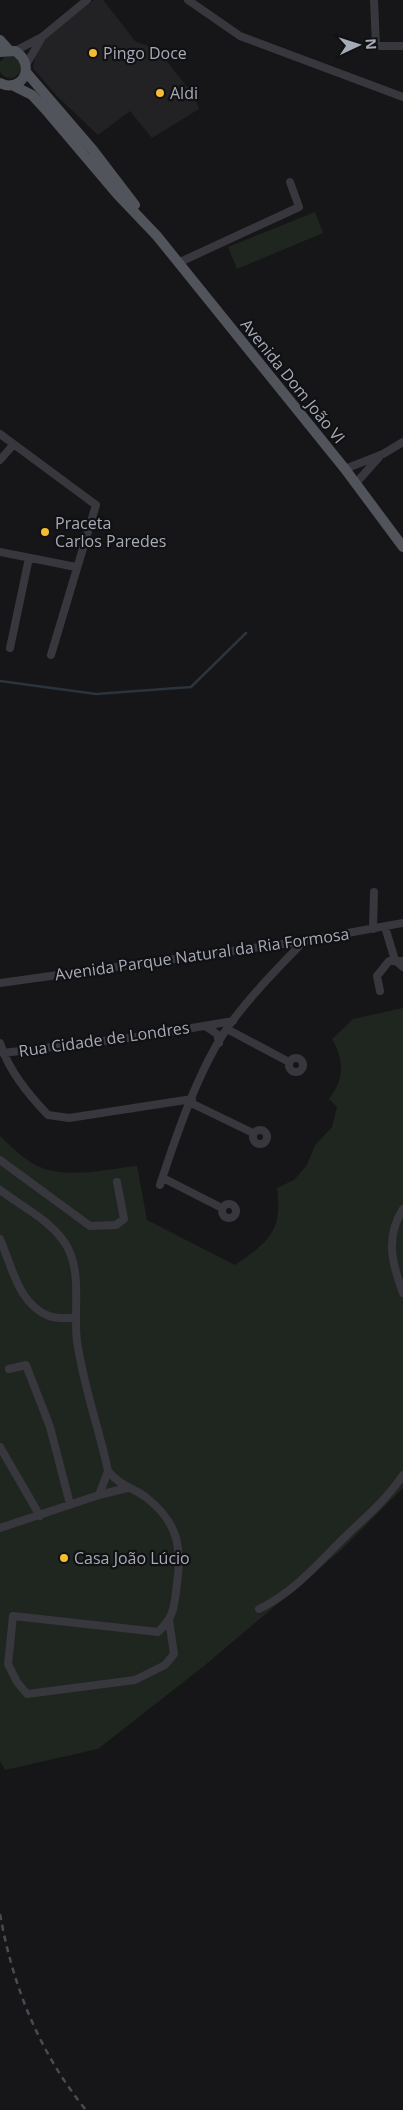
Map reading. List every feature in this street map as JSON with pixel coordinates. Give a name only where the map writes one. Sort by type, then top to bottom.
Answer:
[{"type":"main road","points":[[0,40],[8,51]]},
{"type":"main road","name":"Avenida Dom João VI","points":[[8,51],[24,59],[26,69],[93,150],[157,236]]},
{"type":"main road","points":[[0,83],[12,85],[20,81],[26,69]]},
{"type":"main road","name":"Avenida Dom João VI","points":[[12,85],[32,96],[45,109],[116,194],[180,262],[356,483],[403,547]]},
{"type":"street","points":[[8,51],[42,37],[87,0]]},
{"type":"street","points":[[188,0],[240,36],[403,97]]},
{"type":"street","points":[[374,0],[376,46],[403,46]]},
{"type":"street","points":[[26,69],[42,37]]},
{"type":"street","points":[[180,262],[299,207],[290,182]]},
{"type":"street","points":[[0,434],[12,445],[96,505],[51,655]]},
{"type":"street","points":[[345,469],[383,454],[403,442]]},
{"type":"street","points":[[0,460],[12,445]]},
{"type":"street","points":[[356,483],[383,454]]},
{"type":"street","points":[[0,552],[76,567]]},
{"type":"street","points":[[10,648],[29,558]]},
{"type":"street","points":[[373,929],[374,892]]},
{"type":"street","name":"Avenida Parque Natural da Ria Formosa","points":[[0,982],[304,941],[403,923]]},
{"type":"street","points":[[385,927],[403,967]]},
{"type":"street","points":[[222,1208],[162,1181],[174,1142],[227,1029],[255,991],[304,941]]},
{"type":"street","points":[[380,991],[377,976],[389,961],[399,960]]},
{"type":"street","name":"Rua Cidade de Londres","points":[[3,1053],[145,1036],[233,1021]]},
{"type":"street","name":"Rua Cidade de Londres","points":[[205,1026],[218,1034],[219,1043]]},
{"type":"street","points":[[227,1029],[289,1062]]},
{"type":"street","points":[[0,1042],[3,1053],[23,1089],[48,1115],[69,1118],[192,1101],[253,1133]]},
{"type":"street","points":[[0,1160],[90,1226],[116,1225],[124,1218],[117,1182]]},
{"type":"street","points":[[0,1190],[56,1231],[66,1244],[73,1262],[77,1295],[77,1341],[108,1471],[117,1482],[148,1498],[174,1526],[180,1562],[173,1614],[158,1632],[13,1616],[8,1664],[17,1682],[27,1694],[135,1680],[165,1665],[174,1654],[169,1620]]},
{"type":"street","points":[[403,1209],[391,1237],[393,1268],[403,1293]]},
{"type":"street","points":[[0,1239],[21,1292],[33,1307],[50,1317],[76,1318]]},
{"type":"street","points":[[9,1369],[26,1365],[50,1427],[70,1504]]},
{"type":"street","points":[[0,1447],[40,1516]]},
{"type":"street","points":[[99,1495],[108,1471]]},
{"type":"street","points":[[259,1609],[276,1601],[300,1582],[377,1506],[403,1475]]},
{"type":"street","points":[[0,1528],[40,1516],[70,1504],[127,1488]]},
{"type":"shaded area","points":[[94,0],[103,0],[136,42],[157,49],[195,97],[199,109],[152,138],[130,111],[98,135],[57,96],[33,68],[37,48],[44,39]]},
{"type":"shaded area","points":[[10,56],[18,59],[21,67],[18,75],[10,78],[2,75],[-1,67],[2,59]]},
{"type":"shaded area","points":[[315,212],[323,233],[237,269],[228,247]]},
{"type":"shaded area","points":[[403,1008],[403,1488],[340,1551],[204,1666],[98,1749],[5,1770],[0,1761],[0,1136],[29,1161],[51,1171],[75,1173],[137,1166],[147,1220],[235,1265],[256,1249],[271,1234],[278,1215],[277,1188],[294,1180],[307,1165],[315,1145],[332,1127],[337,1107],[329,1099],[338,1085],[341,1062],[332,1039],[353,1019]]},
{"type":"waterway","points":[[0,681],[96,694],[191,687],[246,633]]},
{"type":"railway","points":[[0,1914],[12,1967],[30,2018],[55,2065],[69,2088],[86,2110]]},
{"type":"place","name":"Pingo Doce","points":[[93,53]]},
{"type":"place","name":"Aldi","points":[[160,93]]},
{"type":"place","name":"Praceta Carlos Paredes","points":[[45,532]]},
{"type":"place","name":"Casa João Lúcio","points":[[64,1558]]}]
